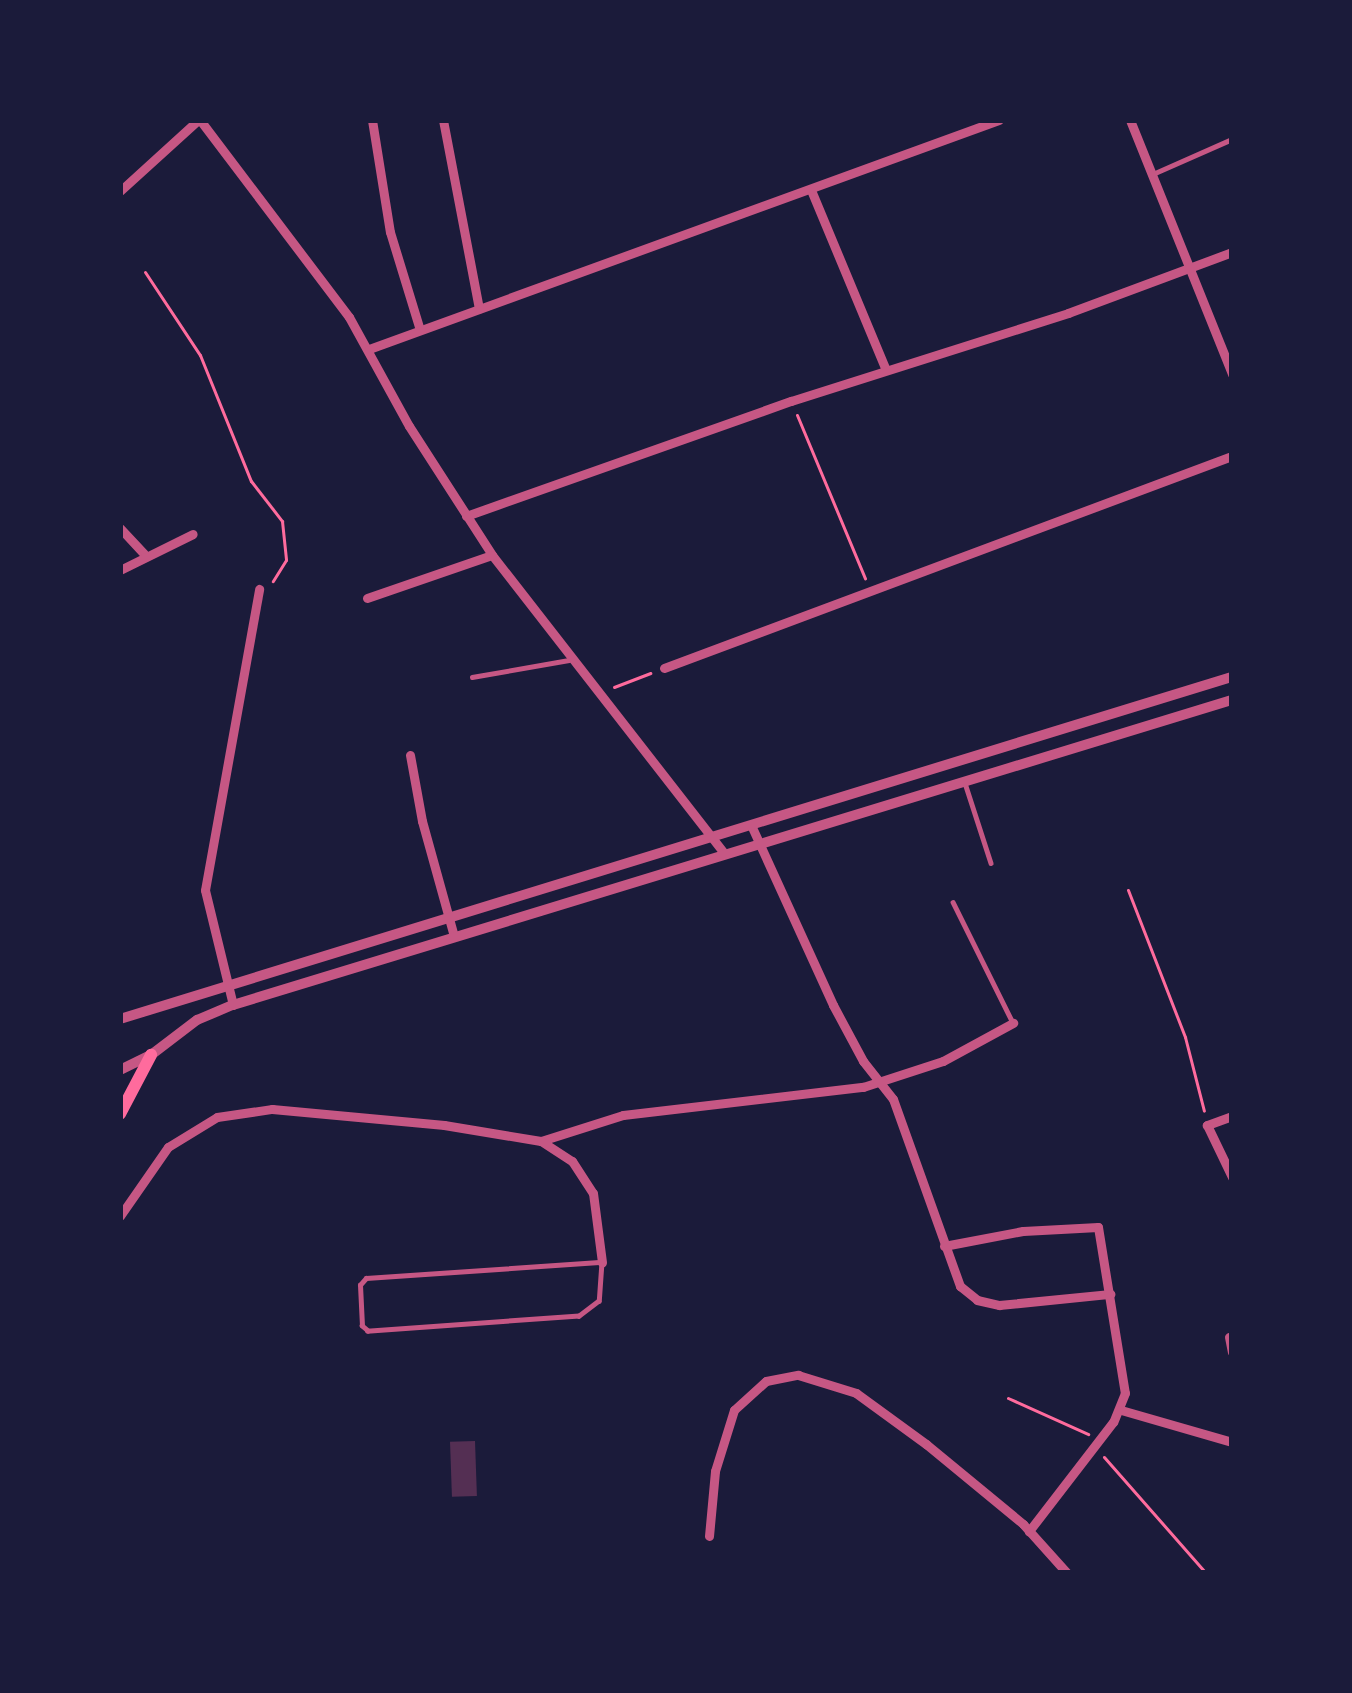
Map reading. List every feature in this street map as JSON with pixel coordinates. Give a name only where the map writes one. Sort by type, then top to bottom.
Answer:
[{"type":"main road","points":[[120,1114],[151,1055]]},
{"type":"street","points":[[120,191],[199,120],[369,349],[409,427],[493,555],[724,853]]},
{"type":"street","points":[[372,120],[390,232],[420,330]]},
{"type":"street","points":[[443,120],[479,309]]},
{"type":"street","points":[[369,349],[999,120]]},
{"type":"street","points":[[1130,120],[1232,374]]},
{"type":"street","points":[[811,190],[886,370]]},
{"type":"street","points":[[466,516],[1232,252]]},
{"type":"street","points":[[664,668],[1232,456]]},
{"type":"street","points":[[120,528],[144,554]]},
{"type":"street","points":[[120,570],[144,554],[194,534]]},
{"type":"street","points":[[367,598],[493,555]]},
{"type":"street","points":[[233,1005],[205,890],[260,589]]},
{"type":"street","points":[[120,1019],[1232,677]]},
{"type":"street","points":[[120,1070],[151,1055],[197,1020],[233,1005],[1232,700]]},
{"type":"street","points":[[410,755],[454,936]]},
{"type":"street","points":[[751,825],[862,1061],[893,1099],[960,1286],[990,1304],[1110,1294]]},
{"type":"street","points":[[541,1141],[623,1114],[849,1090],[943,1061],[1013,1023]]},
{"type":"street","points":[[120,1216],[168,1147],[217,1117],[244,1109],[486,1130],[541,1141],[572,1161],[589,1183],[598,1210],[602,1262]]},
{"type":"street","points":[[1232,1116],[1207,1125],[1232,1177]]},
{"type":"street","points":[[944,1246],[1023,1231],[1098,1227],[1124,1367],[1121,1410],[1029,1531]]},
{"type":"street","points":[[1229,1337],[1232,1352]]},
{"type":"street","points":[[709,1536],[715,1471],[734,1410],[754,1388],[787,1374],[837,1383],[856,1394],[965,1473],[1029,1531],[1066,1573]]},
{"type":"street","points":[[1121,1410],[1232,1442]]},
{"type":"lane","points":[[1152,174],[1232,140]]},
{"type":"lane","points":[[472,677],[574,659]]},
{"type":"lane","points":[[965,783],[991,863]]},
{"type":"lane","points":[[953,902],[1013,1023]]},
{"type":"lane","points":[[602,1262],[599,1301],[579,1316],[368,1331],[362,1326],[360,1285],[366,1278],[602,1262]]},
{"type":"path","points":[[145,272],[200,355],[251,481],[282,520],[287,547],[281,572],[260,589]]},
{"type":"path","points":[[791,401],[871,590]]},
{"type":"path","points":[[602,692],[664,668]]},
{"type":"path","points":[[1128,890],[1185,1036],[1207,1125]]},
{"type":"path","points":[[1008,1398],[1098,1443],[1206,1573]]},
{"type":"building","points":[[475,1441],[477,1496],[452,1497],[450,1442]]}]
